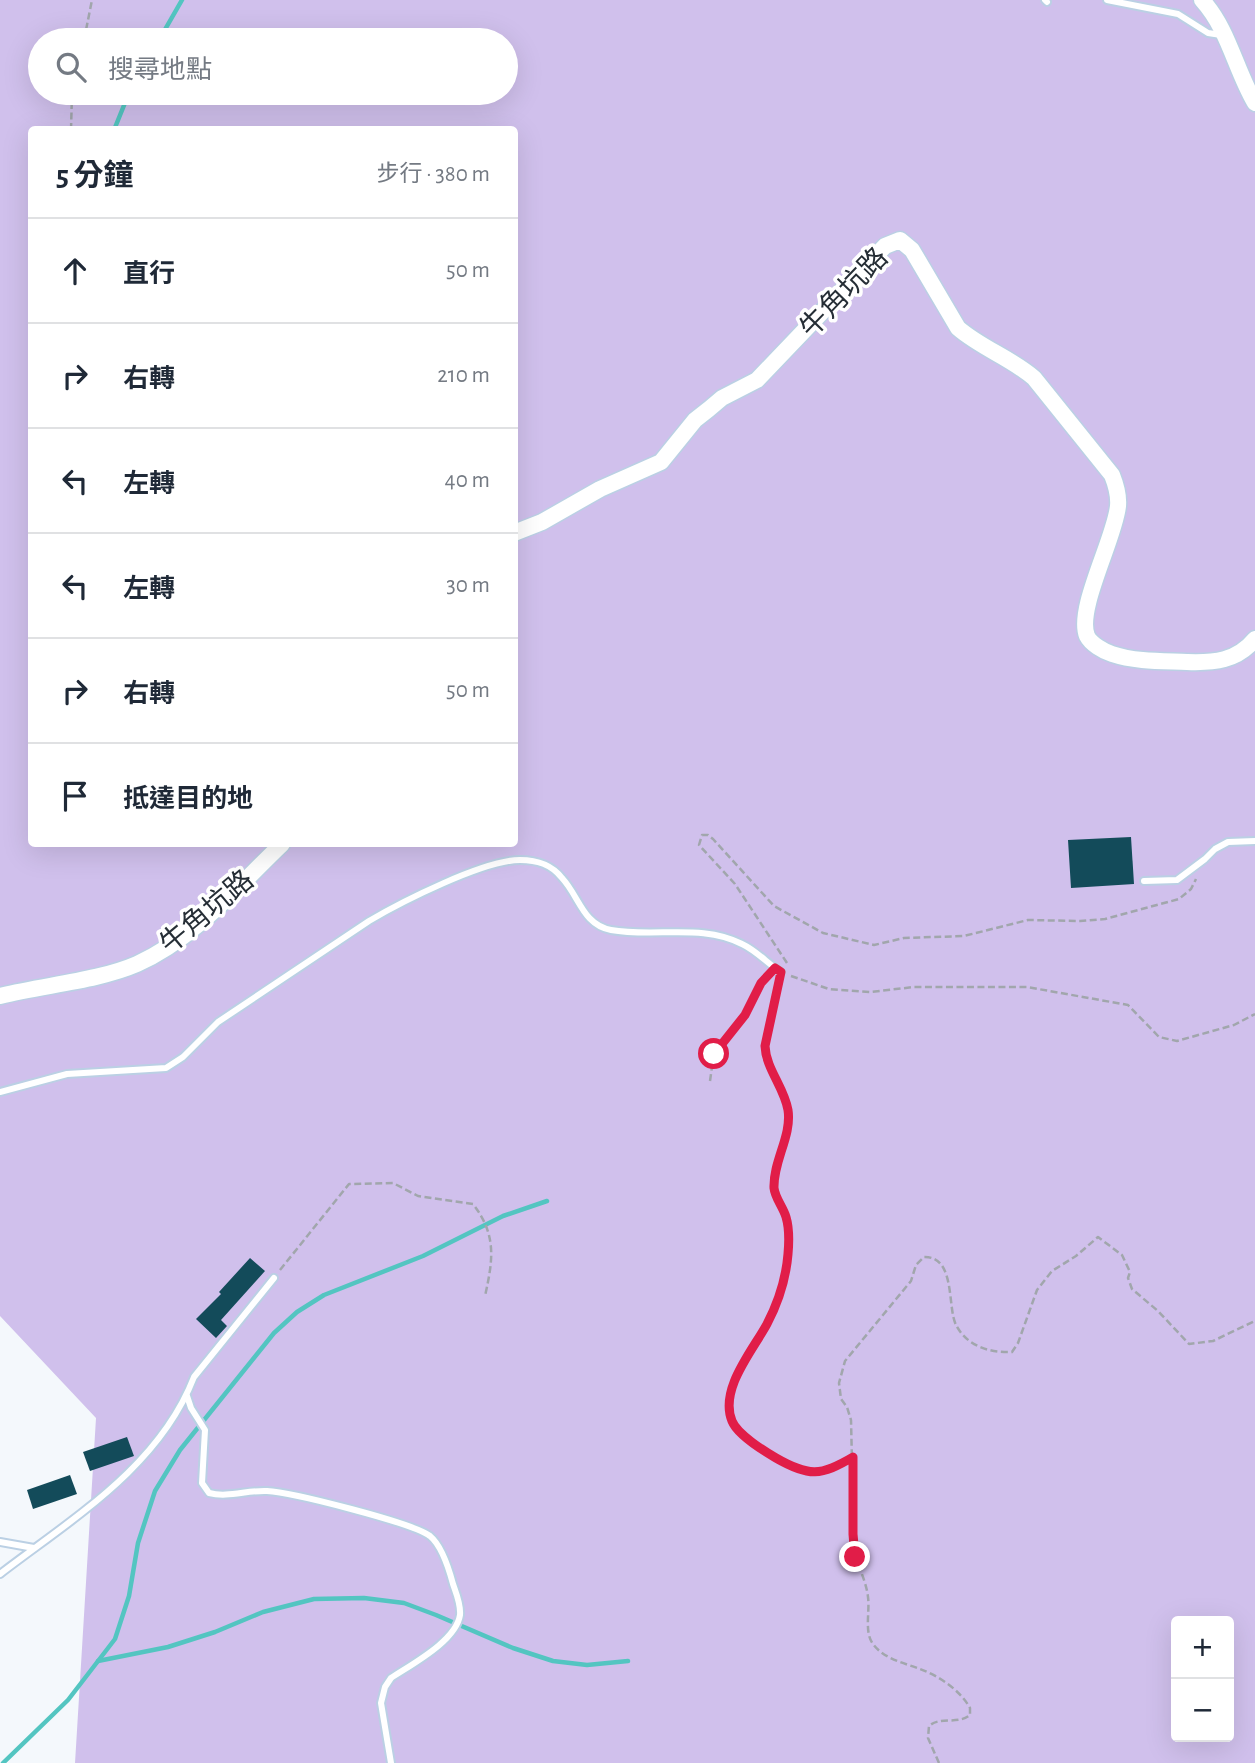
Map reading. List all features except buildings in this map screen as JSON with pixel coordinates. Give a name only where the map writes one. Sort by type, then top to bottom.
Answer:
[{"type":"street","points":[[1202,0],[1227,35],[1239,73],[1255,103]]},
{"type":"street","name":"牛角坑路","points":[[518,531],[542,522],[600,489],[661,461],[695,421],[722,398],[757,380],[885,246],[900,240],[912,250],[958,328],[1034,378],[1112,475],[1116,485],[1118,509],[1085,617],[1088,638],[1097,647],[1113,654],[1150,660],[1202,662],[1222,661],[1238,656],[1255,639]]},
{"type":"street","name":"牛角坑路","points":[[0,996],[98,975],[135,964],[169,947],[204,918],[279,847]]},
{"type":"lane","points":[[1107,0],[1178,14],[1208,33],[1227,35]]},
{"type":"lane","points":[[1144,881],[1177,880],[1215,849],[1228,842],[1255,841]]},
{"type":"lane","points":[[0,1092],[68,1074],[166,1068],[183,1057],[218,1022],[369,921],[431,889],[499,862],[519,859],[539,861],[551,867],[563,878],[583,912],[609,930],[697,933],[724,937],[747,946],[778,970]]},
{"type":"lane","points":[[0,1574],[86,1510],[139,1464],[187,1396],[194,1377],[274,1278]]},
{"type":"lane","points":[[187,1396],[205,1430],[202,1483],[209,1493],[228,1496],[251,1492],[283,1493],[406,1525],[432,1538],[439,1548],[450,1574],[460,1606],[460,1615],[456,1627],[445,1640],[391,1678],[385,1686],[381,1703],[391,1763]]},
{"type":"lane","points":[[0,1542],[34,1548]]},
{"type":"path","points":[[86,28],[92,0]]},
{"type":"path","points":[[71,126],[72,105]]},
{"type":"path","points":[[797,978],[735,884],[699,845],[702,835],[713,839],[774,906],[794,919],[823,933],[874,945],[904,938],[964,936],[1028,920],[1105,919],[1162,905],[1179,899],[1191,889],[1205,859]]},
{"type":"path","points":[[778,970],[829,989],[870,992],[914,987],[1027,987],[1128,1005],[1158,1037],[1177,1041],[1234,1025],[1255,1014]]},
{"type":"path","points":[[710,1081],[714,1054],[745,1015],[761,983],[778,970]]},
{"type":"path","points":[[778,970],[765,1056],[784,1096],[788,1112],[788,1128],[775,1172],[774,1191],[787,1218],[788,1253],[781,1292],[766,1325],[748,1352],[735,1379],[729,1408],[732,1423],[759,1448],[794,1469],[815,1474],[831,1470],[853,1457]]},
{"type":"path","points":[[274,1278],[349,1184],[393,1183],[418,1196],[473,1204],[485,1220],[493,1260],[485,1296]]},
{"type":"path","points":[[939,1763],[928,1738],[929,1726],[934,1721],[965,1718],[970,1715],[970,1708],[954,1688],[939,1678],[896,1660],[878,1650],[871,1642],[868,1633],[867,1591],[853,1546],[851,1420],[841,1399],[840,1377],[845,1361],[911,1281],[916,1265],[924,1257],[937,1261],[950,1284],[957,1326],[973,1346],[991,1351],[1012,1352],[1018,1343],[1037,1290],[1044,1280],[1098,1237],[1122,1255],[1130,1272],[1128,1278],[1132,1289],[1158,1311],[1189,1344],[1213,1341],[1255,1321]]},
{"type":"shaded area","points":[[0,0],[1255,0],[1255,1763],[75,1763],[96,1418],[0,1316]]},
{"type":"waterway","points":[[166,28],[182,0]]},
{"type":"waterway","points":[[116,126],[124,105]]},
{"type":"waterway","points":[[3,1763],[68,1700],[115,1639],[129,1596],[138,1543],[155,1491],[180,1450],[274,1333],[297,1312],[324,1295],[423,1256],[503,1216],[547,1201]]},
{"type":"waterway","points":[[98,1661],[168,1647],[215,1632],[263,1612],[314,1599],[364,1598],[404,1603],[513,1648],[553,1661],[587,1665],[628,1661]]},
{"type":"route","points":[[714,1054],[745,1015],[761,983],[775,968],[781,972],[765,1056],[784,1096],[788,1112],[788,1128],[775,1172],[774,1191],[787,1218],[788,1253],[781,1292],[766,1325],[748,1352],[735,1379],[729,1408],[732,1423],[759,1448],[794,1469],[815,1474],[831,1470],[853,1457],[855,1557]]}]
